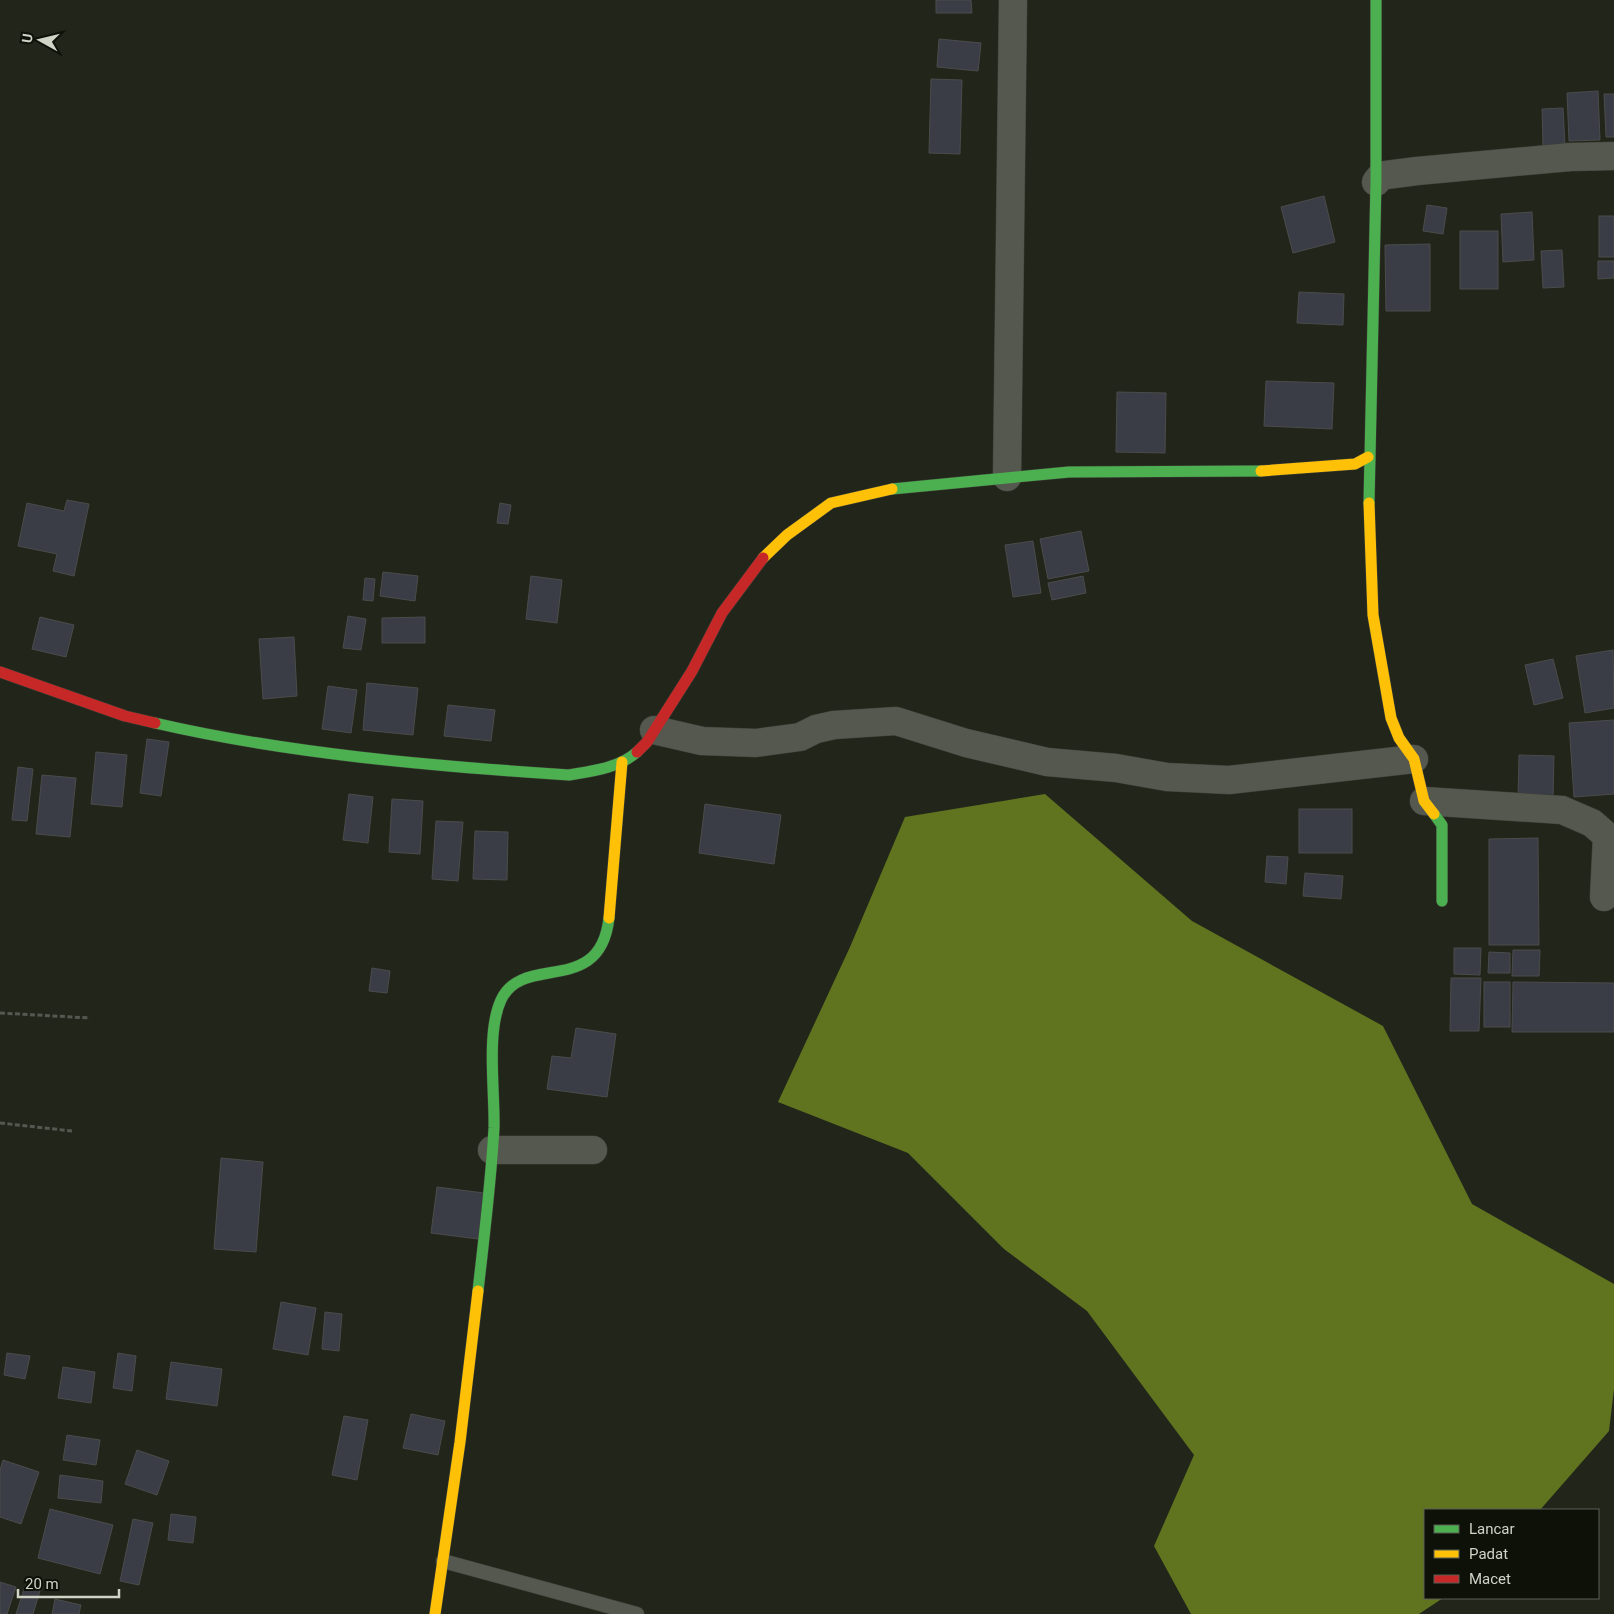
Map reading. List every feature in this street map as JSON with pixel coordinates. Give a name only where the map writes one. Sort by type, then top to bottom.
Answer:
[{"type":"street","points":[[1007,477],[1010,61],[1013,0]]},
{"type":"street","points":[[1376,0],[1376,182],[1371,437],[1368,457],[1368,525],[1373,615],[1391,718],[1398,738],[1414,759],[1424,801],[1442,825],[1442,901]]},
{"type":"street","points":[[1376,182],[1380,177],[1386,175],[1417,171],[1570,157],[1614,156]]},
{"type":"street","points":[[0,672],[125,716],[217,738],[403,761],[538,773],[569,774],[593,771],[622,762],[641,748],[692,671],[722,613],[760,561],[816,513],[831,503],[873,492],[1007,477],[1069,472],[1240,472],[1309,469],[1355,464],[1368,457]]},
{"type":"street","points":[[654,730],[702,741],[756,743],[800,737],[816,729],[834,724],[896,721],[966,743],[1047,762],[1116,768],[1167,777],[1229,780],[1414,759]]},
{"type":"street","points":[[435,1614],[462,1438],[492,1150],[495,1019],[504,991],[515,982],[576,967],[595,956],[604,941],[609,921],[622,762]]},
{"type":"street","points":[[1424,801],[1562,810],[1592,823],[1607,836],[1604,897]]},
{"type":"street","points":[[492,1150],[593,1150]]},
{"type":"lane","points":[[443,1561],[637,1614]]},
{"type":"path","points":[[0,1013],[90,1018]]},
{"type":"path","points":[[0,1123],[72,1131]]},
{"type":"shaded area","points":[[1045,794],[1192,921],[1383,1026],[1472,1204],[1614,1284],[1614,1389],[1609,1431],[1541,1509],[1424,1509],[1424,1599],[1442,1599],[1419,1614],[1191,1614],[1154,1546],[1194,1455],[1087,1311],[1004,1249],[908,1153],[778,1102],[850,947],[905,817]]},
{"type":"building","points":[[936,0],[971,0],[972,13],[936,13]]},
{"type":"building","points":[[939,39],[981,43],[978,71],[937,67]]},
{"type":"building","points":[[931,79],[962,80],[960,154],[929,153]]},
{"type":"building","points":[[1598,91],[1600,140],[1569,141],[1567,93]]},
{"type":"building","points":[[1604,94],[1614,94],[1614,137],[1606,137]]},
{"type":"building","points":[[1563,108],[1565,145],[1543,146],[1542,109]]},
{"type":"building","points":[[1324,196],[1335,242],[1293,253],[1281,207]]},
{"type":"building","points":[[1427,205],[1447,208],[1443,234],[1423,231]]},
{"type":"building","points":[[1532,212],[1534,260],[1503,262],[1501,214]]},
{"type":"building","points":[[1599,216],[1614,216],[1614,257],[1599,257]]},
{"type":"building","points":[[1460,231],[1498,231],[1498,289],[1460,289]]},
{"type":"building","points":[[1430,244],[1430,311],[1386,311],[1385,245]]},
{"type":"building","points":[[1562,250],[1564,287],[1543,288],[1541,251]]},
{"type":"building","points":[[1598,261],[1614,261],[1614,278],[1598,279]]},
{"type":"building","points":[[1299,292],[1344,294],[1343,325],[1297,323]]},
{"type":"building","points":[[1266,381],[1334,383],[1332,429],[1264,426]]},
{"type":"building","points":[[1117,392],[1166,393],[1165,453],[1116,452]]},
{"type":"building","points":[[67,500],[89,504],[74,576],[53,571],[57,554],[18,546],[27,503],[64,511]]},
{"type":"building","points":[[500,503],[511,505],[508,524],[497,523]]},
{"type":"building","points":[[1081,531],[1089,571],[1048,579],[1040,539]]},
{"type":"building","points":[[1033,541],[1041,593],[1013,597],[1005,545]]},
{"type":"building","points":[[383,572],[418,576],[415,601],[380,596]]},
{"type":"building","points":[[531,576],[562,580],[557,623],[526,619]]},
{"type":"building","points":[[1083,576],[1086,593],[1052,600],[1048,583]]},
{"type":"building","points":[[365,578],[375,579],[373,601],[363,600]]},
{"type":"building","points":[[348,616],[366,619],[361,650],[343,648]]},
{"type":"building","points":[[40,617],[74,625],[66,657],[32,649]]},
{"type":"building","points":[[425,617],[425,643],[382,643],[382,618]]},
{"type":"building","points":[[294,637],[297,696],[263,699],[259,639]]},
{"type":"building","points":[[1613,650],[1614,708],[1585,713],[1576,656]]},
{"type":"building","points":[[1553,659],[1563,698],[1534,705],[1525,665]]},
{"type":"building","points":[[367,683],[418,688],[413,735],[363,730]]},
{"type":"building","points":[[328,686],[357,690],[351,733],[322,729]]},
{"type":"building","points":[[448,705],[495,710],[491,741],[444,736]]},
{"type":"building","points":[[1614,720],[1614,794],[1574,797],[1569,723]]},
{"type":"building","points":[[147,739],[169,742],[161,796],[140,793]]},
{"type":"building","points":[[96,752],[127,755],[122,807],[91,804]]},
{"type":"building","points":[[1519,755],[1554,756],[1553,800],[1518,799]]},
{"type":"building","points":[[18,767],[33,769],[27,821],[12,820]]},
{"type":"building","points":[[42,775],[76,778],[70,837],[36,834]]},
{"type":"building","points":[[349,794],[373,797],[368,843],[343,840]]},
{"type":"building","points":[[392,799],[423,801],[420,854],[389,852]]},
{"type":"building","points":[[705,804],[781,815],[774,864],[699,853]]},
{"type":"building","points":[[1299,809],[1352,809],[1352,853],[1299,853]]},
{"type":"building","points":[[436,821],[463,822],[458,881],[432,879]]},
{"type":"building","points":[[475,831],[508,832],[507,880],[473,879]]},
{"type":"building","points":[[1538,838],[1539,945],[1489,945],[1489,839]]},
{"type":"building","points":[[1267,856],[1288,857],[1286,884],[1265,882]]},
{"type":"building","points":[[1305,873],[1343,876],[1341,899],[1303,896]]},
{"type":"building","points":[[1454,948],[1481,948],[1480,975],[1454,974]]},
{"type":"building","points":[[1513,950],[1540,950],[1539,976],[1512,976]]},
{"type":"building","points":[[1489,952],[1510,953],[1510,973],[1488,973]]},
{"type":"building","points":[[372,968],[390,971],[387,993],[369,991]]},
{"type":"building","points":[[1451,978],[1481,978],[1479,1031],[1450,1031]]},
{"type":"building","points":[[1484,982],[1510,982],[1510,1027],[1484,1027]]},
{"type":"building","points":[[1513,982],[1614,983],[1614,1032],[1512,1032]]},
{"type":"building","points":[[576,1028],[616,1034],[607,1097],[547,1089],[552,1056],[571,1058]]},
{"type":"building","points":[[221,1158],[263,1162],[256,1252],[214,1249]]},
{"type":"building","points":[[437,1187],[484,1193],[478,1239],[431,1233]]},
{"type":"building","points":[[281,1302],[316,1308],[308,1355],[273,1349]]},
{"type":"building","points":[[325,1312],[342,1314],[339,1351],[322,1349]]},
{"type":"building","points":[[7,1353],[30,1356],[25,1379],[4,1375]]},
{"type":"building","points":[[118,1353],[136,1356],[132,1391],[113,1388]]},
{"type":"building","points":[[171,1362],[222,1369],[217,1406],[166,1399]]},
{"type":"building","points":[[63,1367],[95,1372],[91,1403],[58,1398]]},
{"type":"building","points":[[411,1414],[445,1421],[438,1455],[403,1448]]},
{"type":"building","points":[[344,1416],[368,1420],[357,1480],[332,1475]]},
{"type":"building","points":[[67,1435],[100,1440],[96,1465],[63,1460]]},
{"type":"building","points":[[137,1450],[169,1461],[157,1495],[125,1484]]},
{"type":"building","points":[[3,1460],[39,1472],[21,1524],[0,1517],[0,1470]]},
{"type":"building","points":[[60,1475],[103,1481],[101,1503],[58,1498]]},
{"type":"building","points":[[50,1509],[113,1525],[100,1574],[38,1558]]},
{"type":"building","points":[[171,1514],[196,1517],[193,1543],[168,1540]]},
{"type":"building","points":[[133,1519],[153,1523],[139,1585],[120,1581]]},
{"type":"building","points":[[0,1582],[16,1587],[7,1614],[0,1614]]},
{"type":"building","points":[[25,1586],[40,1591],[33,1614],[16,1614]]},
{"type":"building","points":[[55,1599],[81,1605],[79,1614],[52,1614]]},
{"type":"traffic: fast","points":[[1369,503],[1376,182],[1376,0]]},
{"type":"traffic: fast","points":[[892,489],[1069,472],[1261,471]]},
{"type":"traffic: fast","points":[[155,723],[206,734],[309,751],[413,763],[569,775],[614,765],[637,752]]},
{"type":"traffic: fast","points":[[1434,814],[1442,825],[1442,901]]},
{"type":"traffic: fast","points":[[478,1291],[494,1128],[492,1045],[496,1013],[501,1000],[512,986],[526,978],[577,966],[591,958],[603,943],[609,918]]},
{"type":"traffic: slow","points":[[1261,471],[1355,464],[1368,457]]},
{"type":"traffic: slow","points":[[763,558],[787,535],[831,503],[892,489]]},
{"type":"traffic: slow","points":[[1369,503],[1373,615],[1391,718],[1399,738],[1414,759],[1424,801],[1434,814]]},
{"type":"traffic: slow","points":[[609,918],[622,762]]},
{"type":"traffic: slow","points":[[435,1614],[460,1442],[478,1291]]},
{"type":"traffic: jam","points":[[637,752],[647,742],[692,671],[722,613],[763,558]]},
{"type":"traffic: jam","points":[[0,672],[125,716],[155,723]]}]
